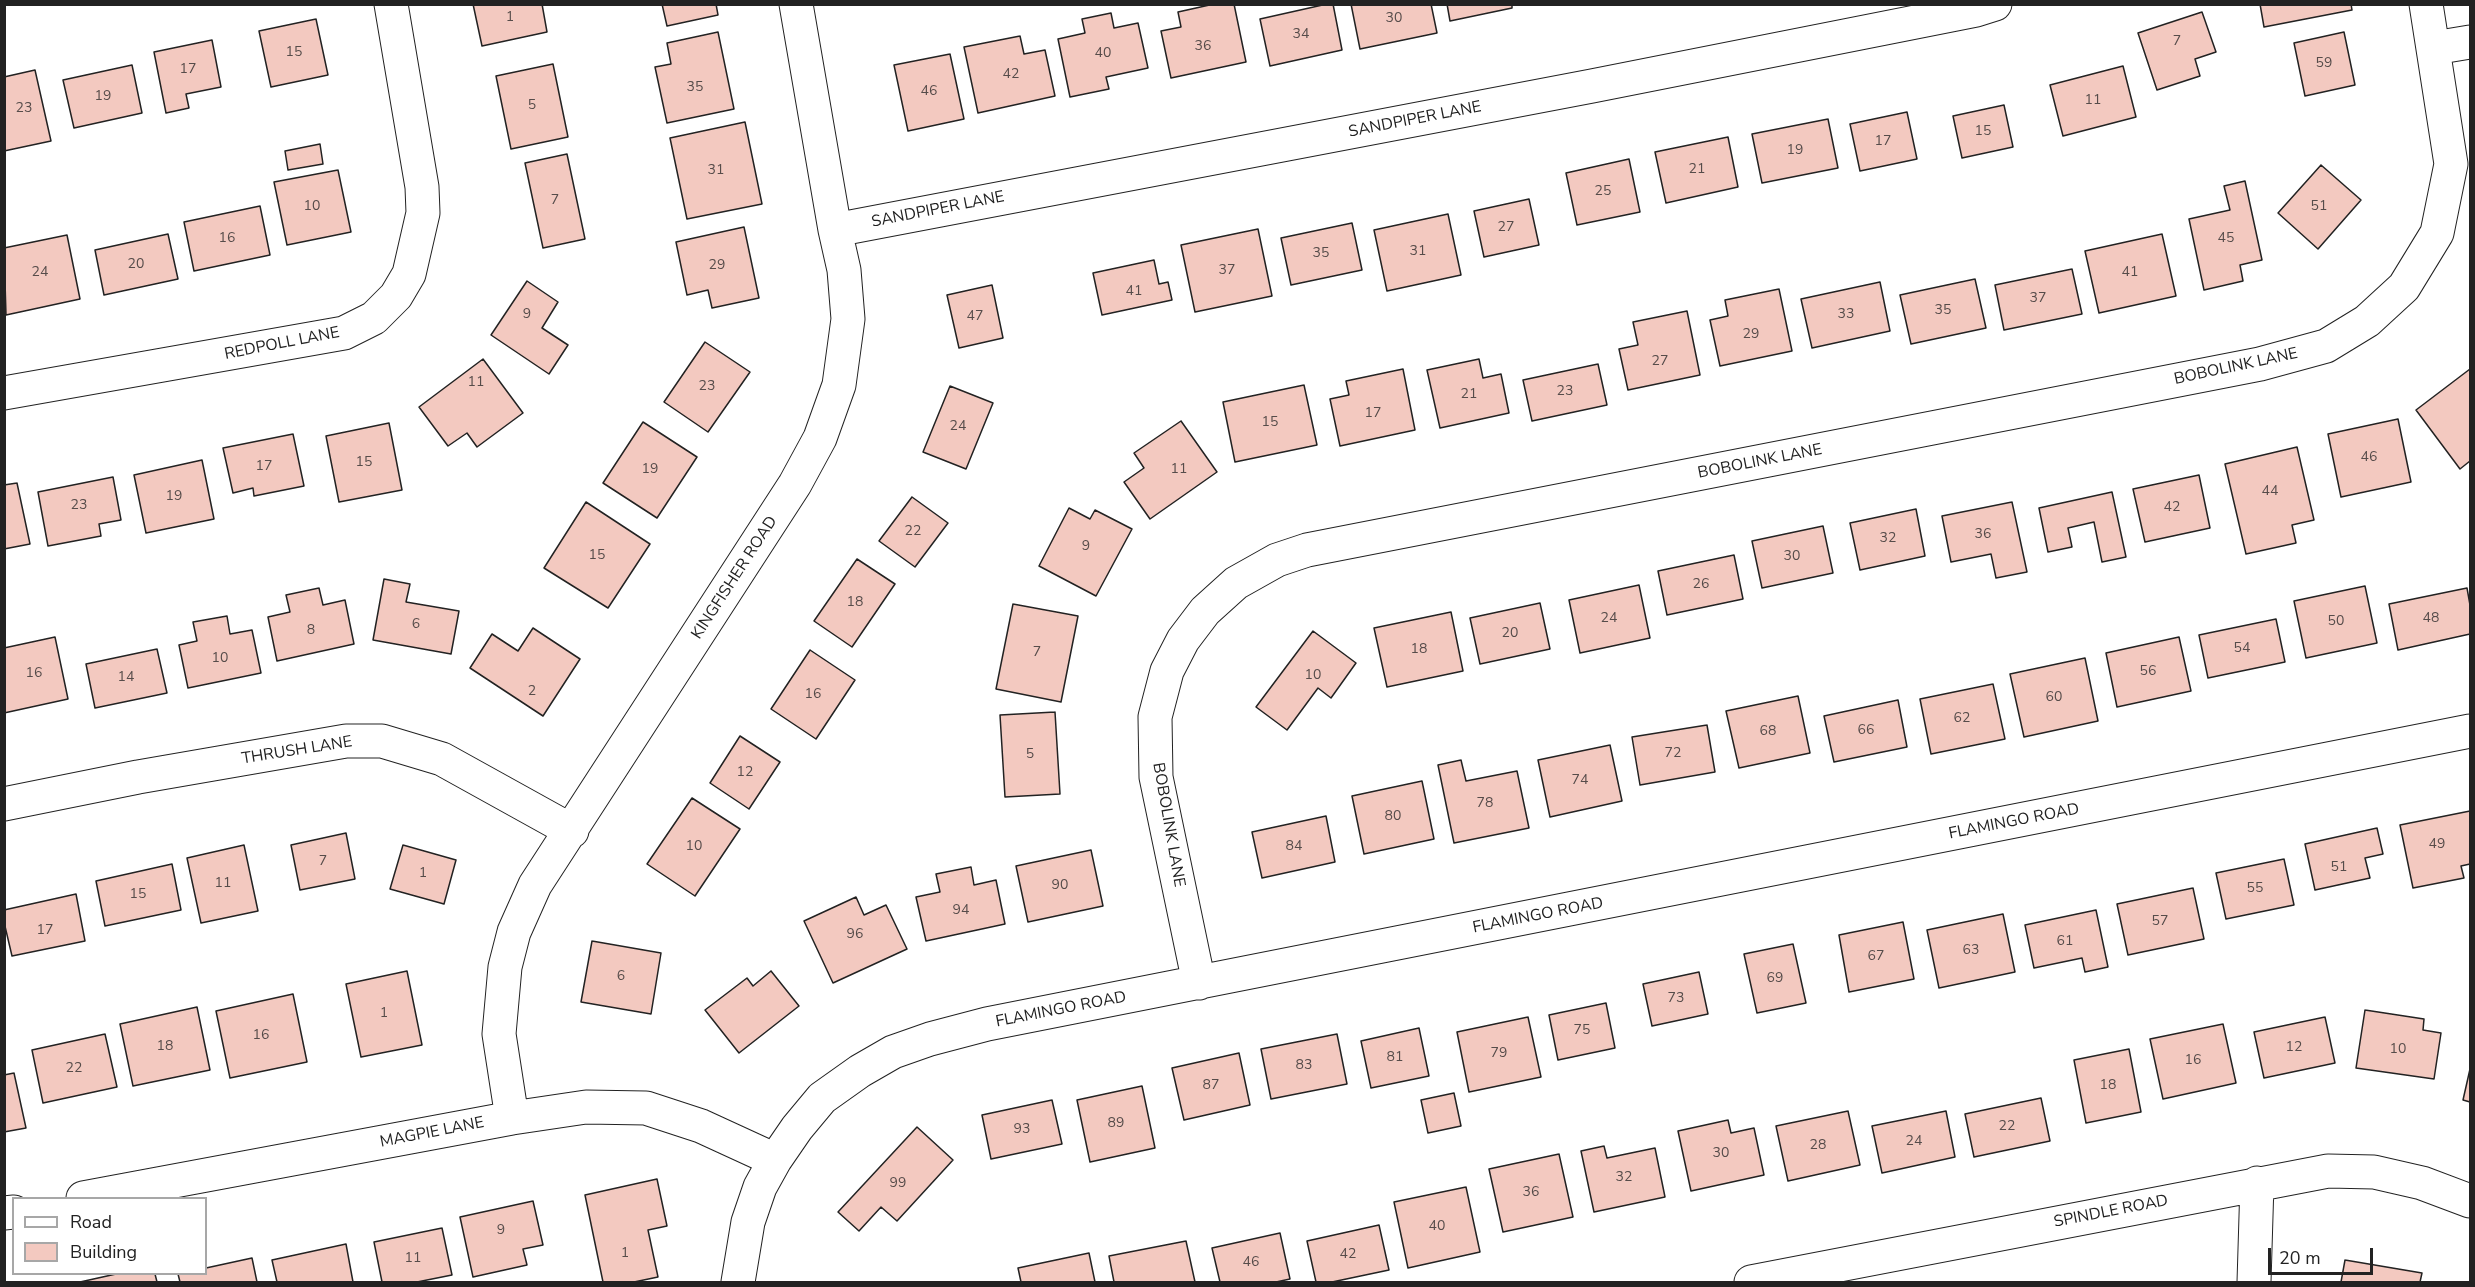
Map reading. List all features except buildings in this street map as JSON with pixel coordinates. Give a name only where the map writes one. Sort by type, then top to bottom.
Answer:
[{"type":"street","name":"REDPOLL LANE","points":[[4,393],[344,333],[374,318],[396,296],[409,274],[423,213],[422,187],[391,4]]},
{"type":"street","name":"KINGFISHER ROAD","points":[[512,1118],[499,1034],[505,967],[514,932],[535,885],[795,484],[820,438],[838,385],[848,319],[844,270],[796,4]]},
{"type":"street","name":"SANDPIPER LANE","points":[[835,230],[1604,84],[1976,10],[1995,4]]},
{"type":"street","name":"BOBOLINK LANE","points":[[1199,983],[1156,777],[1155,717],[1167,671],[1184,640],[1205,611],[1236,583],[1276,560],[1307,550],[2248,367],[2326,346],[2367,321],[2404,287],[2437,233],[2451,164],[2426,4]]},
{"type":"street","points":[[2434,48],[2470,42]]},
{"type":"street","name":"FLAMINGO ROAD","points":[[738,1282],[748,1222],[760,1187],[775,1160],[822,1098],[860,1071],[893,1052],[930,1039],[987,1024],[2470,731]]},
{"type":"street","name":"THRUSH LANE","points":[[4,804],[138,777],[346,741],[382,741],[442,759],[572,831]]},
{"type":"street","name":"MAGPIE LANE","points":[[87,1197],[512,1118],[586,1107],[646,1108],[701,1126],[775,1160]]},
{"type":"street","name":"SPINDLE ROAD","points":[[1754,1282],[2328,1171],[2374,1172],[2422,1184],[2470,1201]]},
{"type":"street","points":[[2254,1282],[2257,1183]]}]
